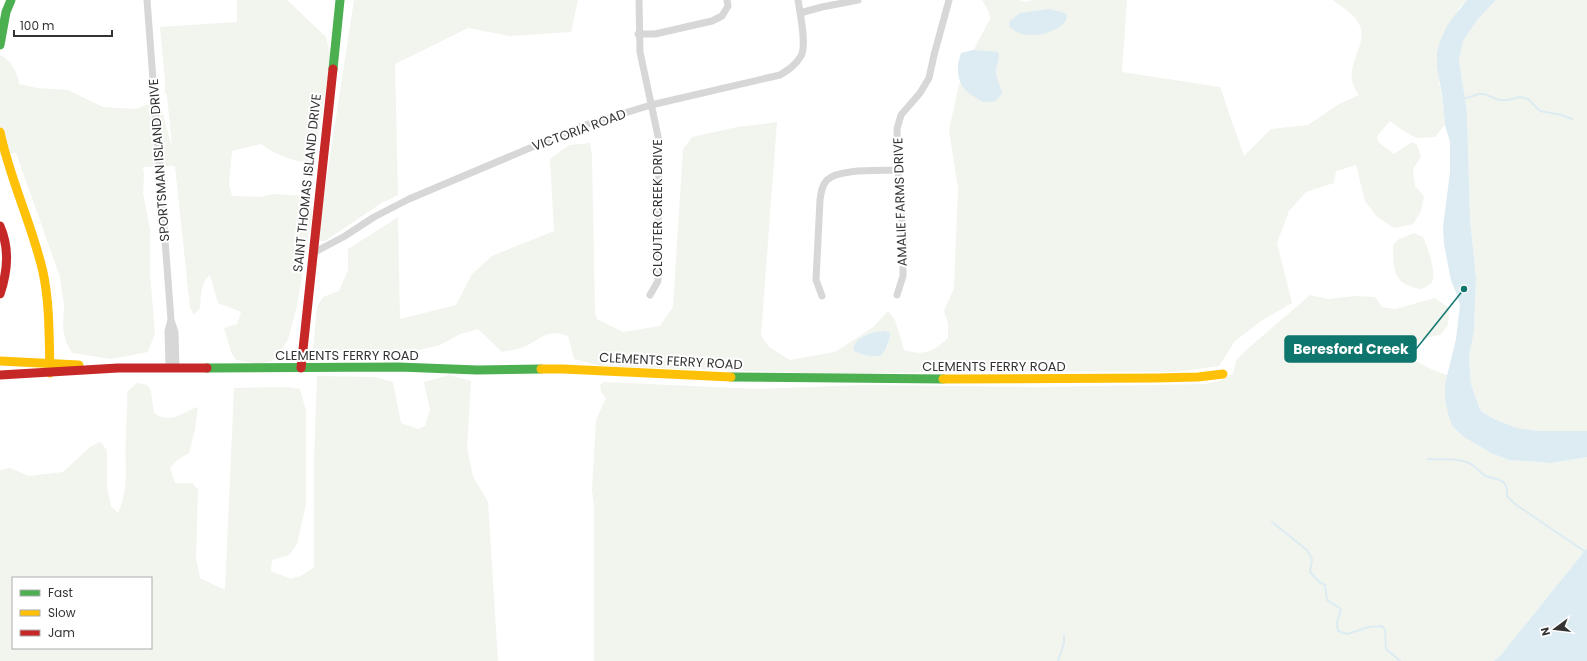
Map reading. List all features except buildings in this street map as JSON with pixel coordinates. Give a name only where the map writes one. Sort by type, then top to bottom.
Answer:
[{"type":"main road","points":[[0,45],[6,12],[11,0]]},
{"type":"main road","name":"SAINT THOMAS ISLAND DRIVE","points":[[301,368],[340,0]]},
{"type":"main road","points":[[0,132],[6,162],[42,272],[49,320],[50,373]]},
{"type":"main road","points":[[0,226],[6,245],[8,258],[4,282],[0,294]]},
{"type":"main road","name":"CLEMENTS FERRY ROAD","points":[[0,361],[118,368]]},
{"type":"main road","name":"CLEMENTS FERRY ROAD","points":[[0,375],[118,368],[173,367],[563,369],[722,377],[841,379],[1155,378],[1198,377],[1223,374]]},
{"type":"street","name":"SPORTSMAN ISLAND DRIVE","points":[[148,0],[171,320],[168,331],[173,367]]},
{"type":"street","name":"CLOUTER CREEK DRIVE","points":[[638,0],[638,34],[640,52],[656,124],[659,149],[658,281],[650,295]]},
{"type":"street","points":[[638,34],[654,34],[712,21],[722,16],[728,6],[727,0]]},
{"type":"street","name":"VICTORIA ROAD","points":[[313,253],[345,236],[374,217],[410,199],[582,126],[651,105],[780,75],[794,66],[802,55],[803,43],[798,0]]},
{"type":"street","points":[[800,13],[822,6],[858,0]]},
{"type":"street","name":"AMALIE FARMS DRIVE","points":[[897,295],[903,276],[903,236],[898,170],[897,129],[901,116],[920,93],[929,78],[949,0]]},
{"type":"street","points":[[822,296],[816,280],[820,200],[822,188],[828,179],[836,175],[898,170]]},
{"type":"shaded area","points":[[237,0],[287,0],[326,37],[331,58],[313,163],[298,161],[286,157],[273,152],[261,144],[232,151],[229,185],[232,196],[261,197],[273,194],[308,196],[311,200],[312,215],[297,306],[288,340],[273,361],[258,364],[236,360],[231,352],[224,328],[237,324],[241,312],[218,303],[210,275],[204,282],[200,308],[194,315],[190,308],[175,166],[143,167],[143,193],[150,229],[150,273],[155,333],[148,352],[111,359],[72,353],[66,342],[63,328],[64,304],[60,277],[16,153],[0,155],[0,55],[4,57],[13,67],[19,84],[37,88],[68,90],[103,107],[136,109],[159,100],[172,147],[167,95],[165,92],[160,27],[237,22]]},
{"type":"shaded area","points":[[354,0],[578,0],[571,32],[509,36],[468,28],[395,64],[398,195],[380,204],[325,241],[319,241],[319,228]]},
{"type":"shaded area","points":[[982,0],[1019,0],[1026,2],[1032,0],[1127,0],[1122,72],[1220,87],[1244,156],[1271,129],[1308,125],[1339,104],[1359,95],[1353,85],[1352,75],[1361,42],[1362,34],[1360,26],[1353,15],[1333,0],[1467,0],[1459,8],[1439,83],[1443,101],[1445,125],[1435,137],[1416,138],[1390,121],[1377,136],[1378,142],[1394,154],[1412,142],[1417,145],[1421,157],[1413,169],[1415,186],[1424,196],[1421,211],[1413,224],[1394,228],[1377,217],[1365,201],[1356,165],[1336,171],[1334,183],[1306,192],[1289,211],[1277,243],[1292,303],[1261,321],[1235,341],[1219,366],[1176,372],[1008,371],[839,374],[600,366],[574,359],[568,336],[555,333],[549,334],[519,349],[502,352],[478,329],[460,334],[440,345],[405,353],[313,350],[317,307],[323,297],[339,291],[348,270],[348,249],[398,217],[400,319],[456,305],[472,274],[492,256],[554,231],[550,159],[569,145],[590,143],[592,156],[595,313],[597,319],[623,332],[660,326],[673,307],[683,149],[692,137],[737,127],[777,122],[761,335],[769,347],[790,360],[835,352],[872,328],[888,311],[895,320],[904,350],[923,353],[933,350],[948,338],[948,323],[944,311],[954,288],[958,188],[949,130],[959,84],[976,45],[990,19],[989,12]],"holes":[[[890,336],[888,346],[861,354],[855,352],[853,347]]]},
{"type":"shaded area","points":[[1467,0],[1496,0],[1477,20],[1463,41],[1459,60],[1467,112],[1470,219],[1476,278],[1474,332],[1469,356],[1471,384],[1482,412],[1494,419],[1517,428],[1539,431],[1587,431],[1587,457],[1551,463],[1509,460],[1491,453],[1464,437],[1453,427],[1449,417],[1445,400],[1445,384],[1456,339],[1460,305],[1451,280],[1444,244],[1443,227],[1450,172],[1450,142],[1445,125],[1443,101],[1437,67],[1437,53],[1440,41],[1448,24]]},
{"type":"shaded area","points":[[1496,0],[1587,0],[1587,431],[1539,431],[1517,428],[1494,419],[1482,412],[1471,384],[1469,356],[1474,332],[1476,278],[1470,219],[1467,112],[1459,60],[1463,41],[1477,20]]},
{"type":"shaded area","points":[[1049,9],[1065,13],[1067,17],[1065,22],[1055,30],[1041,34],[1028,35],[1021,34],[1009,26],[1010,21],[1020,13]]},
{"type":"shaded area","points":[[973,50],[998,52],[999,58],[996,74],[1002,93],[996,101],[983,102],[964,89],[961,84],[958,66],[961,53]]},
{"type":"shaded area","points":[[1414,233],[1423,237],[1433,267],[1433,279],[1431,283],[1421,289],[1405,284],[1400,280],[1396,274],[1393,261],[1393,245],[1399,239]]},
{"type":"shaded area","points":[[1310,295],[1328,299],[1355,296],[1375,297],[1382,307],[1395,309],[1435,298],[1449,308],[1448,325],[1440,335],[1422,339],[1398,352],[1433,370],[1447,375],[1445,384],[1445,400],[1453,427],[1464,437],[1491,453],[1509,460],[1551,463],[1587,457],[1587,548],[1500,656],[1492,661],[594,661],[594,507],[592,490],[596,420],[606,398],[601,392],[600,385],[604,382],[758,389],[862,385],[1039,387],[1206,384],[1219,381],[1233,374],[1236,361],[1245,351]]},
{"type":"shaded area","points":[[885,331],[890,333],[890,336],[885,351],[881,356],[869,356],[855,352],[853,347],[863,337],[871,333]]},
{"type":"shaded area","points":[[449,375],[471,381],[467,448],[473,476],[488,502],[498,661],[0,661],[0,470],[10,468],[29,476],[63,472],[90,447],[100,442],[107,450],[107,488],[111,506],[118,513],[124,494],[126,475],[127,392],[137,383],[147,385],[151,391],[154,413],[165,418],[179,416],[198,407],[195,429],[189,453],[177,460],[170,468],[175,483],[192,483],[198,490],[196,559],[200,578],[225,590],[234,388],[287,387],[300,389],[306,411],[306,505],[297,544],[289,555],[272,560],[271,571],[291,579],[303,575],[314,567],[314,461],[317,376],[375,377],[393,382],[401,423],[418,429],[425,426],[430,410],[424,382]]},
{"type":"shaded area","points":[[1587,548],[1587,661],[1493,661],[1500,656]]},
{"type":"waterway","points":[[1463,99],[1479,94],[1484,94],[1499,100],[1520,97],[1528,99],[1540,111],[1562,115],[1572,119]]},
{"type":"waterway","points":[[1428,459],[1461,460],[1473,465],[1486,476],[1501,481],[1506,486],[1507,496],[1515,504],[1587,553]]},
{"type":"waterway","points":[[1272,522],[1307,550],[1312,559],[1310,572],[1319,582],[1325,585],[1327,600],[1341,609],[1337,623],[1338,631],[1347,634],[1369,627],[1382,626],[1385,630],[1386,649],[1400,661]]},
{"type":"waterway","points":[[1058,661],[1064,643],[1064,636]]},
{"type":"traffic: fast","points":[[0,45],[6,12],[11,0]]},
{"type":"traffic: fast","points":[[333,69],[340,0]]},
{"type":"traffic: fast","points":[[207,368],[399,367],[477,370],[541,369]]},
{"type":"traffic: fast","points":[[731,377],[943,379]]},
{"type":"traffic: slow","points":[[0,132],[9,167],[33,237],[43,272],[48,310],[50,373]]},
{"type":"traffic: slow","points":[[0,361],[79,365]]},
{"type":"traffic: slow","points":[[541,369],[731,377]]},
{"type":"traffic: slow","points":[[943,379],[1155,378],[1198,377],[1223,374]]},
{"type":"traffic: jam","points":[[301,368],[333,69]]},
{"type":"traffic: jam","points":[[0,226],[7,252],[5,277],[0,294]]},
{"type":"traffic: jam","points":[[0,375],[118,368],[207,368]]},
{"type":"place","name":"Beresford Creek","points":[[1464,289]]}]
